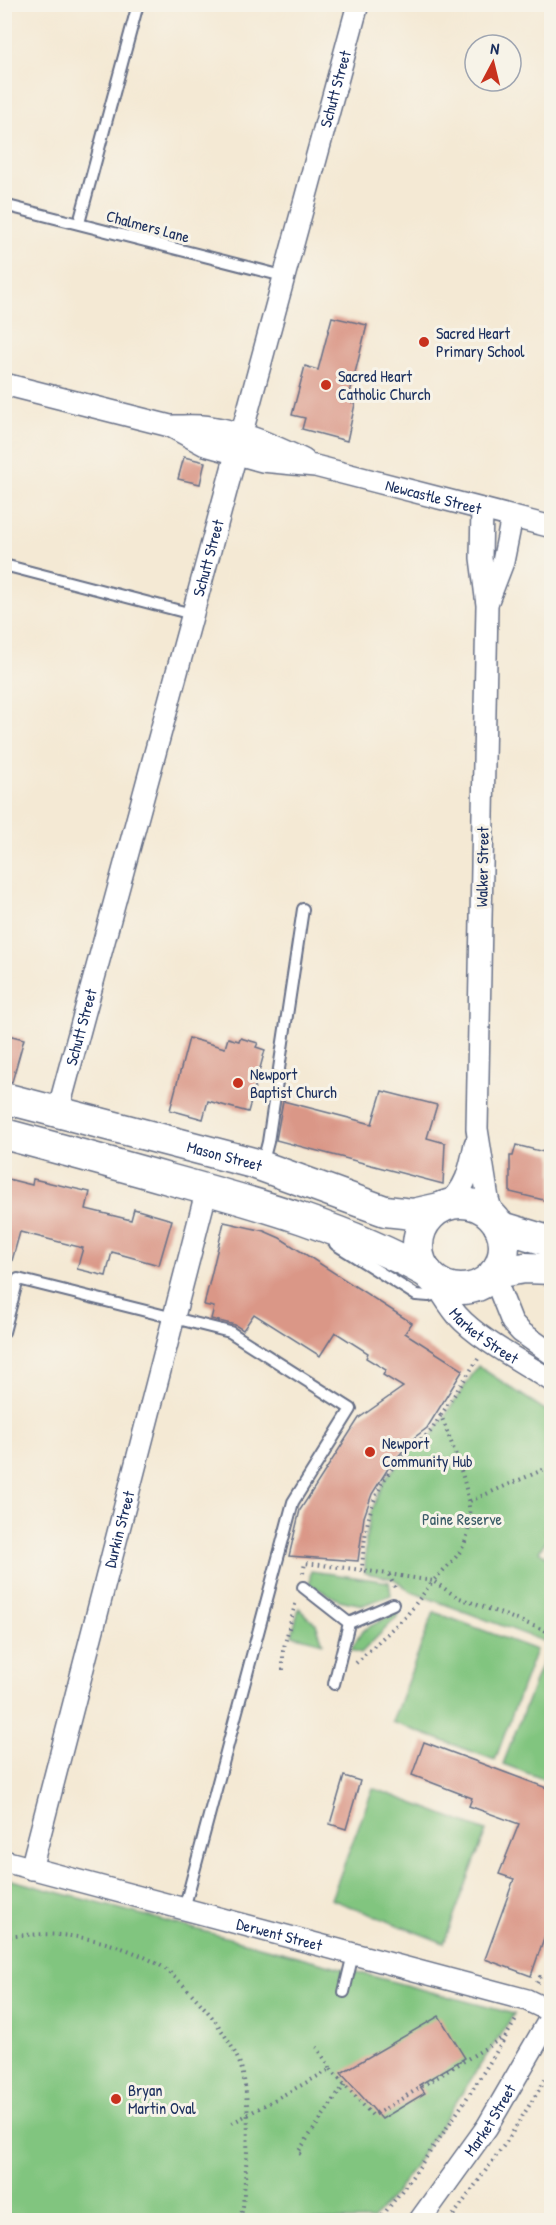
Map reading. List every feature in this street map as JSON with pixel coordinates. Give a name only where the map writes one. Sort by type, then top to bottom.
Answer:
[{"type":"street","name":"Schutt Street","points":[[57,1111],[358,4]]},
{"type":"street","name":"Newcastle Street","points":[[4,384],[170,426],[210,426],[237,444],[267,442],[315,466],[552,527]]},
{"type":"street","name":"Walker Street","points":[[483,510],[481,558],[487,605],[477,1129],[488,1199],[497,1223]]},
{"type":"street","name":"Walker Street","points":[[487,605],[502,562],[512,517]]},
{"type":"street","name":"Mason Street","points":[[4,1098],[262,1165],[393,1213],[420,1214],[444,1207]]},
{"type":"street","name":"Walker Street","points":[[444,1207],[459,1195],[467,1179],[477,1129]]},
{"type":"street","points":[[4,1134],[277,1209],[381,1249],[441,1282],[479,1284],[493,1274],[501,1260],[504,1246],[497,1223]]},
{"type":"street","name":"Durkin Street","points":[[31,1869],[207,1189]]},
{"type":"street","points":[[441,1282],[419,1255],[419,1235],[425,1222],[444,1207],[460,1203],[473,1205],[485,1211],[497,1223],[552,1242]]},
{"type":"street","points":[[493,1274],[533,1267],[552,1269]]},
{"type":"street","name":"Market Street","points":[[493,1274],[512,1322],[521,1332],[552,1354]]},
{"type":"street","name":"Market Street","points":[[441,1282],[462,1320],[492,1343],[552,1381]]},
{"type":"street","name":"Derwent Street","points":[[4,1861],[527,2000],[552,2014]]},
{"type":"street","name":"Market Street","points":[[420,2220],[487,2127],[552,2014]]},
{"type":"lane","points":[[79,223],[138,4]]},
{"type":"lane","name":"Chalmers Lane","points":[[4,205],[283,276]]},
{"type":"lane","points":[[4,565],[192,614]]},
{"type":"lane","points":[[262,1165],[268,1142],[303,909]]},
{"type":"lane","points":[[4,1332],[18,1279],[230,1332],[351,1409],[293,1502],[184,1909]]},
{"type":"lane","points":[[300,1592],[349,1623]]},
{"type":"lane","points":[[349,1623],[393,1604]]},
{"type":"lane","points":[[334,1684],[349,1623]]},
{"type":"lane","points":[[344,1992],[353,1954]]},
{"type":"path","points":[[362,1570],[369,1511],[384,1479],[413,1445],[428,1434],[477,1361],[492,1343]]},
{"type":"path","points":[[334,1684],[407,1615],[461,1550],[469,1528],[470,1502],[441,1415]]},
{"type":"path","points":[[470,1502],[552,1466]]},
{"type":"path","points":[[302,1574],[305,1563],[433,1581],[457,1597],[552,1633]]},
{"type":"path","points":[[283,1670],[283,1651],[300,1592]]},
{"type":"path","points":[[4,1938],[25,1934],[63,1934],[120,1948],[160,1965],[202,2003],[226,2037],[242,2072],[248,2115],[243,2206],[240,2220]]},
{"type":"path","points":[[379,2220],[404,2189],[471,2092],[540,1977],[552,1983]]},
{"type":"path","points":[[317,2047],[331,2069],[373,2116],[505,2036]]},
{"type":"path","points":[[232,2122],[331,2069]]},
{"type":"path","points":[[301,2154],[298,2152],[345,2084]]},
{"type":"green space","name":"Paine Reserve","points":[[478,1366],[551,1414],[551,1533],[539,1551],[551,1560],[551,1592],[547,1599],[551,1601],[551,1644],[412,1592],[394,1579],[365,1573],[366,1538],[371,1512],[385,1479],[414,1446],[431,1437]]},
{"type":"green space","points":[[311,1571],[389,1582],[391,1595],[363,1605],[339,1600],[309,1584]]},
{"type":"green space","points":[[299,1608],[316,1624],[323,1643],[292,1635]]},
{"type":"green space","points":[[396,1612],[398,1616],[361,1653],[351,1650],[362,1631]]},
{"type":"green space","points":[[434,1612],[536,1650],[495,1760],[392,1722]]},
{"type":"green space","points":[[546,1653],[552,1655],[551,1782],[503,1764]]},
{"type":"green space","points":[[373,1788],[486,1831],[444,1943],[331,1899]]},
{"type":"green space","name":"Bryan Martin Oval","points":[[4,1878],[514,2014],[398,2190],[372,2220],[5,2220]]},
{"type":"building","name":"Sacred Heart Catholic Church","points":[[332,317],[367,325],[348,401],[355,404],[347,441],[302,429],[305,418],[292,415],[305,366],[318,370]]},
{"type":"building","points":[[184,457],[205,462],[200,484],[178,479]]},
{"type":"building","points":[[4,1034],[24,1039],[12,1082],[4,1081]]},
{"type":"building","points":[[189,1038],[225,1048],[228,1038],[239,1041],[240,1038],[258,1043],[256,1047],[265,1050],[248,1112],[208,1101],[203,1119],[170,1110]]},
{"type":"building","points":[[382,1091],[437,1105],[427,1138],[445,1143],[443,1184],[276,1140],[283,1101],[372,1124]]},
{"type":"building","points":[[516,1145],[552,1154],[552,1202],[510,1192],[510,1156],[513,1156]]},
{"type":"building","points":[[4,1178],[32,1185],[33,1179],[90,1192],[86,1209],[131,1220],[134,1209],[172,1220],[159,1265],[112,1252],[106,1276],[77,1269],[83,1248],[20,1232],[10,1268],[4,1267]]},
{"type":"building","points":[[224,1222],[264,1231],[280,1238],[412,1323],[405,1333],[463,1370],[427,1428],[415,1437],[389,1467],[372,1494],[364,1517],[358,1561],[289,1556],[300,1510],[359,1418],[403,1387],[383,1375],[386,1370],[366,1358],[368,1353],[335,1332],[320,1356],[254,1314],[243,1330],[235,1325],[211,1319],[214,1307],[204,1305]]},
{"type":"building","points":[[424,1742],[552,1790],[552,1931],[547,1929],[531,1976],[485,1959],[514,1879],[499,1874],[519,1824],[469,1806],[472,1798],[412,1775]]},
{"type":"building","points":[[344,1776],[360,1781],[346,1829],[330,1824]]},
{"type":"building","points":[[439,2016],[465,2058],[419,2085],[425,2093],[382,2119],[341,2073]]},
{"type":"place","name":"Sacred Heart Primary School","points":[[424,342]]},
{"type":"place","name":"Sacred Heart Catholic Church","points":[[326,385]]},
{"type":"place","name":"Newport Baptist Church","points":[[238,1083]]},
{"type":"place","name":"Newport Community Hub","points":[[370,1452]]},
{"type":"place","name":"Bryan Martin Oval","points":[[116,2099]]}]
